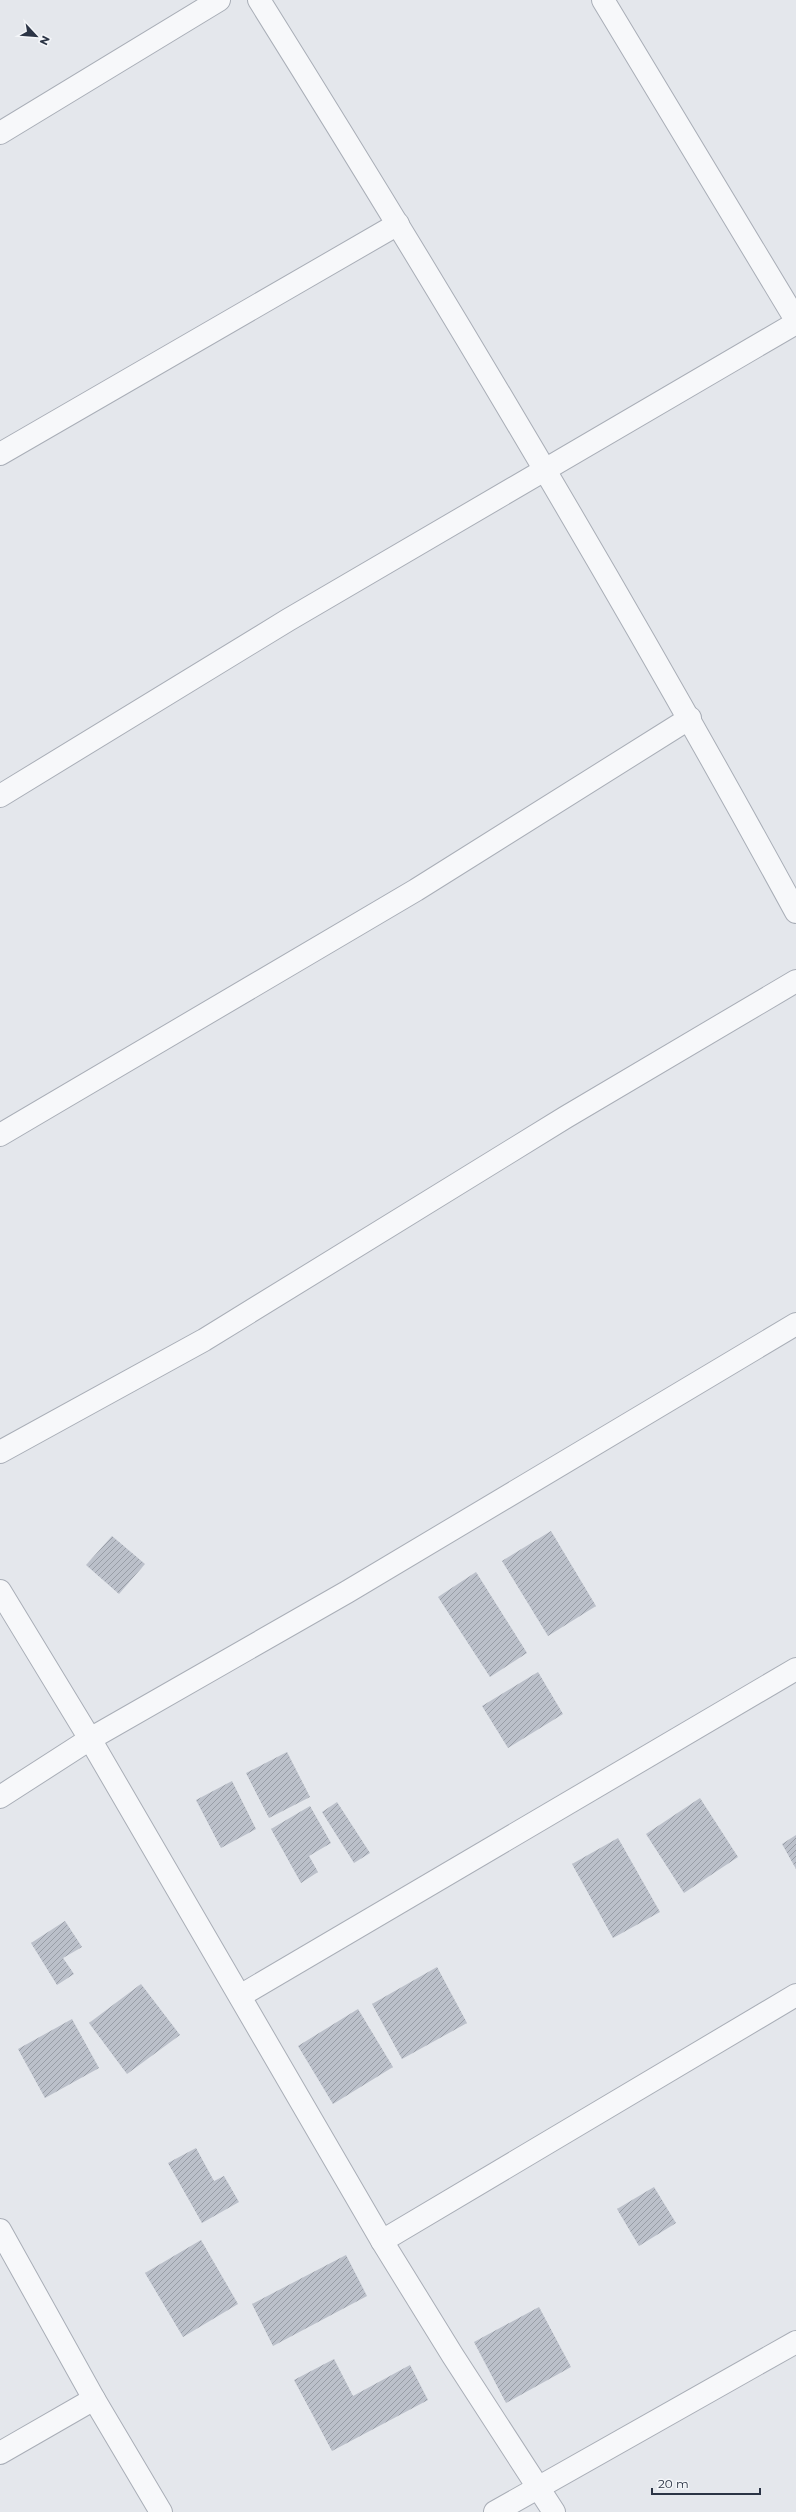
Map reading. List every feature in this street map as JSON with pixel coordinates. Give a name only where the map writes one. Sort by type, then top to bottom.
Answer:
[{"type":"street","points":[[0,133],[219,0]]},
{"type":"street","points":[[259,0],[398,224],[690,718],[796,912]]},
{"type":"street","points":[[603,0],[796,320]]},
{"type":"street","points":[[0,454],[398,224]]},
{"type":"street","points":[[0,796],[288,620],[545,472],[796,323]]},
{"type":"street","points":[[0,1135],[416,890],[690,718]]},
{"type":"street","points":[[0,1452],[204,1340],[566,1117],[796,981]]},
{"type":"street","points":[[0,1797],[90,1739],[354,1588],[796,1324]]},
{"type":"street","points":[[0,1591],[90,1739],[382,2241],[453,2356],[554,2512]]},
{"type":"street","points":[[240,1996],[796,1669]]},
{"type":"street","points":[[382,2241],[796,1995]]},
{"type":"street","points":[[0,2230],[94,2399],[161,2512]]},
{"type":"street","points":[[496,2512],[540,2489],[796,2342]]},
{"type":"street","points":[[0,2453],[94,2399]]},
{"type":"building","points":[[551,1531],[596,1606],[548,1636],[502,1561]]},
{"type":"building","points":[[112,1536],[145,1564],[119,1594],[86,1565]]},
{"type":"building","points":[[476,1572],[527,1653],[490,1677],[438,1597]]},
{"type":"building","points":[[538,1672],[563,1714],[508,1748],[482,1706]]},
{"type":"building","points":[[287,1752],[310,1797],[269,1818],[246,1773]]},
{"type":"building","points":[[232,1781],[256,1829],[221,1848],[196,1800]]},
{"type":"building","points":[[700,1798],[738,1857],[684,1893],[646,1834]]},
{"type":"building","points":[[337,1802],[370,1853],[354,1863],[322,1812]]},
{"type":"building","points":[[310,1806],[331,1843],[309,1856],[318,1872],[301,1883],[271,1829]]},
{"type":"building","points":[[796,1835],[796,1869],[782,1844]]},
{"type":"building","points":[[618,1838],[660,1912],[613,1938],[572,1864]]},
{"type":"building","points":[[65,1921],[82,1947],[63,1958],[74,1974],[57,1985],[31,1943]]},
{"type":"building","points":[[437,1967],[467,2023],[402,2059],[372,2004]]},
{"type":"building","points":[[141,1984],[180,2035],[127,2074],[89,2023]]},
{"type":"building","points":[[358,2009],[393,2067],[333,2104],[298,2046]]},
{"type":"building","points":[[72,2019],[99,2068],[45,2098],[18,2049]]},
{"type":"building","points":[[196,2148],[214,2181],[224,2176],[239,2202],[202,2223],[168,2163]]},
{"type":"building","points":[[654,2187],[676,2223],[639,2246],[617,2209]]},
{"type":"building","points":[[201,2240],[238,2304],[183,2337],[145,2273]]},
{"type":"building","points":[[346,2255],[367,2296],[273,2346],[252,2304]]},
{"type":"building","points":[[539,2307],[571,2367],[506,2403],[474,2342]]},
{"type":"building","points":[[334,2359],[353,2396],[410,2365],[428,2400],[332,2451],[294,2380]]}]
